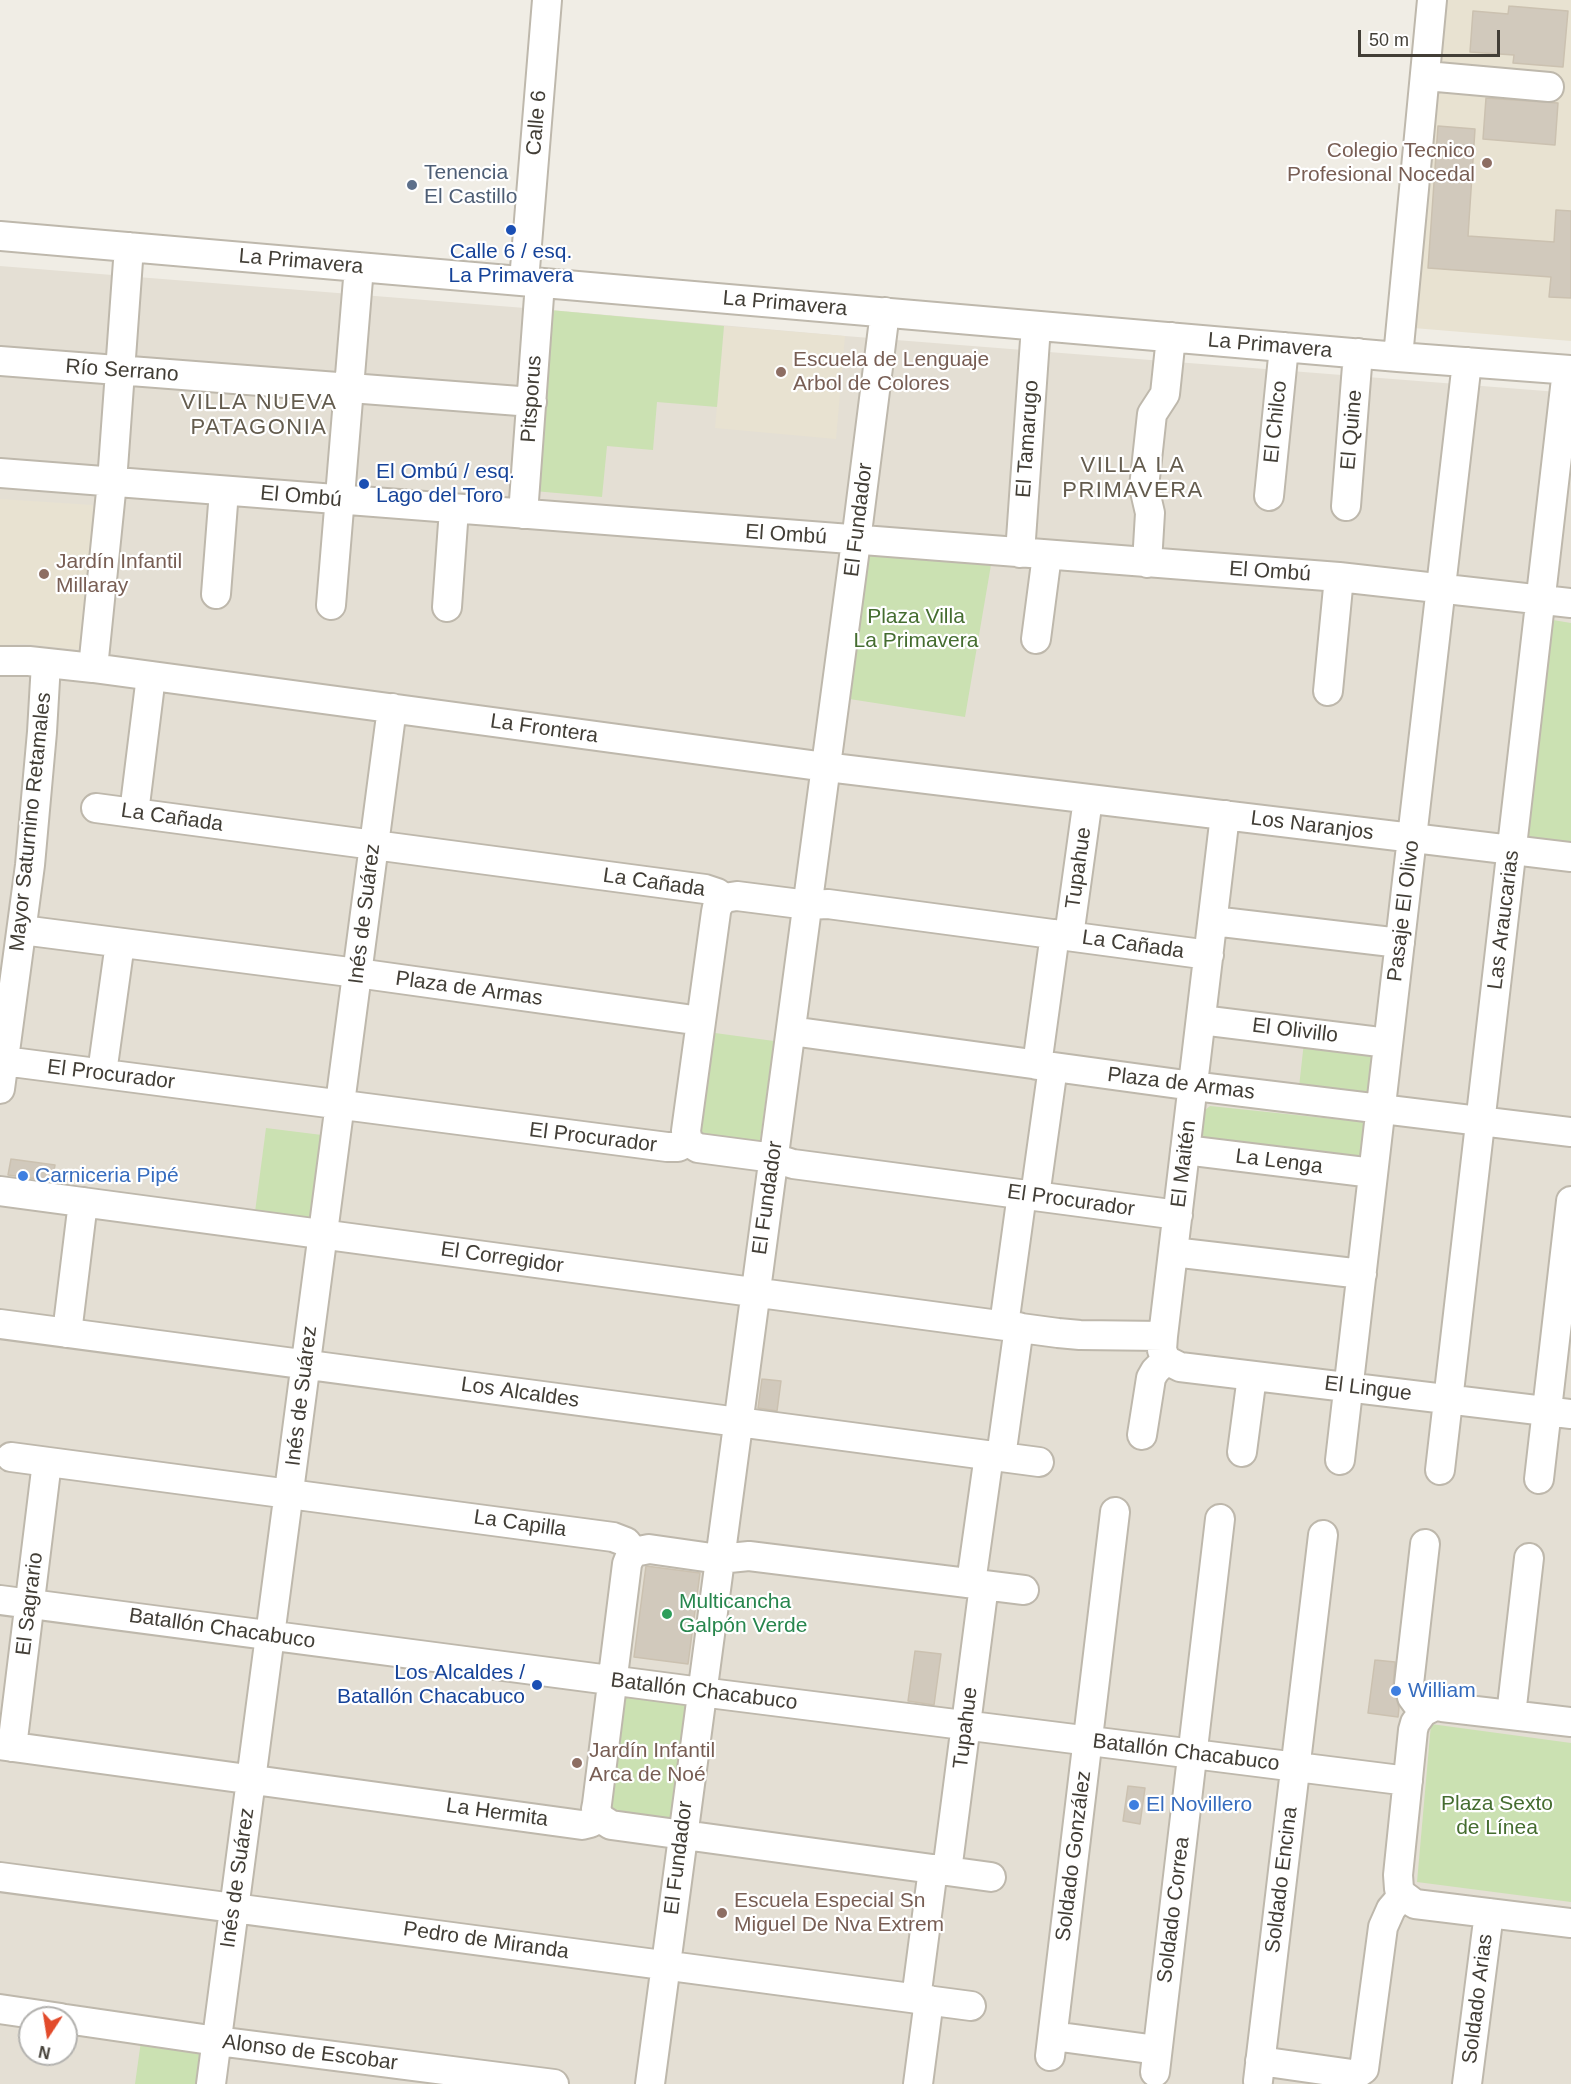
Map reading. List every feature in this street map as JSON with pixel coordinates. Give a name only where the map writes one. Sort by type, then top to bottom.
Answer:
[{"type":"street","name":"Calle 6","points":[[532,282],[547,0]]},
{"type":"street","points":[[1398,357],[1432,0]]},
{"type":"street","points":[[1426,76],[1549,87]]},
{"type":"street","name":"La Primavera","points":[[0,236],[1569,370]]},
{"type":"street","points":[[93,668],[112,482],[129,247]]},
{"type":"street","points":[[331,605],[359,267]]},
{"type":"street","name":"Pitsporus","points":[[523,514],[532,402],[532,282]]},
{"type":"street","name":"El Fundador","points":[[650,2084],[700,1692],[791,1032],[885,312]]},
{"type":"street","name":"El Tamarugo","points":[[1036,326],[1034,554],[1036,639]]},
{"type":"street","points":[[1147,563],[1150,513],[1144,487],[1151,420],[1156,406],[1165,394],[1171,337]]},
{"type":"street","name":"El Chilco","points":[[1269,496],[1284,347]]},
{"type":"street","name":"El Quine","points":[[1346,506],[1358,353]]},
{"type":"street","name":"Río Serrano","points":[[0,361],[532,402]]},
{"type":"street","name":"Pasaje El Olivo","points":[[1340,1460],[1467,362]]},
{"type":"street","name":"Las Araucarias","points":[[1440,1470],[1569,370]]},
{"type":"street","name":"El Ombú","points":[[0,473],[1339,577],[1571,603]]},
{"type":"street","points":[[216,594],[224,491]]},
{"type":"street","points":[[447,607],[454,509]]},
{"type":"street","points":[[1328,691],[1339,577]]},
{"type":"street","name":"La Frontera","points":[[0,661],[93,668],[826,767],[1088,799]]},
{"type":"street","name":"Mayor Saturnino Retamales","points":[[0,1089],[37,800],[46,663]]},
{"type":"street","points":[[134,813],[151,676]]},
{"type":"street","name":"Inés de Suárez","points":[[211,2084],[392,708]]},
{"type":"street","name":"Los Naranjos","points":[[1088,799],[1571,857]]},
{"type":"street","name":"Tupahue","points":[[918,2084],[923,1999],[940,1870],[966,1725],[978,1584],[1062,935],[1088,799]]},
{"type":"street","name":"La Cañada","points":[[96,808],[705,889],[724,898],[737,896],[808,905],[828,904],[1209,955]]},
{"type":"street","name":"El Maitén","points":[[1142,1435],[1151,1378],[1165,1348],[1173,1252],[1225,815]]},
{"type":"street","points":[[688,1142],[686,1131],[716,912],[724,898]]},
{"type":"street","points":[[1213,921],[1400,943]]},
{"type":"street","name":"Plaza de Armas","points":[[22,930],[357,973],[701,1022]]},
{"type":"street","points":[[102,1073],[120,943]]},
{"type":"street","name":"El Olivillo","points":[[1201,1020],[1388,1043]]},
{"type":"street","name":"Plaza de Armas","points":[[791,1032],[1193,1086],[1571,1132]]},
{"type":"street","name":"El Procurador","points":[[4,1061],[667,1147],[678,1147],[688,1142],[698,1148],[774,1158],[793,1164],[1178,1215]]},
{"type":"street","name":"La Lenga","points":[[1185,1150],[1373,1173]]},
{"type":"street","name":"El Corregidor","points":[[0,1191],[1012,1326]]},
{"type":"street","points":[[1539,1479],[1559,1412],[1571,1201]]},
{"type":"street","points":[[67,1333],[83,1202]]},
{"type":"street","points":[[1173,1252],[1362,1274]]},
{"type":"street","name":"Los Alcaldes","points":[[0,1324],[1040,1462]]},
{"type":"street","name":"El Lingue","points":[[1012,1326],[1165,1348],[1175,1366],[1559,1412]]},
{"type":"street","points":[[1242,1452],[1252,1376]]},
{"type":"street","name":"La Capilla","points":[[10,1457],[613,1537],[626,1542],[634,1552]]},
{"type":"street","name":"El Sagrario","points":[[6,1746],[30,1604],[47,1462]]},
{"type":"street","name":"Soldado González","points":[[1051,2046],[1115,1512]]},
{"type":"street","name":"Soldado Correa","points":[[1051,2046],[1156,2061],[1220,1519]]},
{"type":"street","name":"Soldado Encina","points":[[1323,1535],[1259,2071],[1357,2074],[1364,2069],[1383,1927],[1391,1909],[1403,1895]]},
{"type":"street","points":[[1423,1712],[1412,1697],[1409,1684],[1425,1544]]},
{"type":"street","points":[[600,1818],[596,1809],[612,1681],[627,1564],[634,1552],[649,1549],[719,1559],[749,1556],[1024,1590]]},
{"type":"street","points":[[1511,1715],[1529,1557]]},
{"type":"street","name":"Batallón Chacabuco","points":[[0,1600],[612,1681],[1408,1780]]},
{"type":"street","points":[[1571,1722],[1442,1707],[1423,1712],[1415,1723],[1398,1875],[1399,1889],[1415,1904],[1571,1923]]},
{"type":"street","name":"La Hermita","points":[[6,1746],[582,1825],[600,1818],[611,1825],[991,1877]]},
{"type":"street","name":"Pedro de Miranda","points":[[0,1877],[971,2006]]},
{"type":"street","name":"Soldado Arias","points":[[1467,2084],[1489,1913]]},
{"type":"street","points":[[0,2009],[18,2012]]},
{"type":"street","name":"Alonso de Escobar","points":[[78,2021],[554,2084]]},
{"type":"shaded area","name":"Colegio Tecnico Profesional Nocedal","points":[[1417,0],[1571,0],[1571,341],[1389,326]]},
{"type":"shaded area","points":[[0,266],[1571,393],[1571,2084],[0,2084]]},
{"type":"shaded area","name":"Escuela de Lenguaje Arbol de Colores","points":[[724,326],[845,336],[836,439],[715,428]]},
{"type":"shaded area","name":"Jardín Infantil Millaray","points":[[0,499],[93,505],[83,650],[25,644],[0,645]]},
{"type":"green space","points":[[550,310],[724,326],[717,407],[657,402],[653,450],[607,446],[602,497],[534,491]]},
{"type":"green space","name":"Plaza Villa La Primavera","points":[[863,549],[992,559],[965,717],[843,698]]},
{"type":"green space","points":[[1553,620],[1571,623],[1571,844],[1528,839]]},
{"type":"green space","points":[[715,1033],[774,1041],[759,1147],[700,1139]]},
{"type":"green space","points":[[1304,1042],[1380,1051],[1375,1088],[1366,1095],[1299,1087]]},
{"type":"green space","points":[[1210,1106],[1372,1123],[1366,1164],[1200,1145],[1204,1111]]},
{"type":"green space","points":[[266,1128],[322,1135],[310,1218],[255,1212]]},
{"type":"green space","points":[[624,1693],[690,1703],[673,1822],[608,1813]]},
{"type":"green space","name":"Plaza Sexto de Línea","points":[[1431,1724],[1571,1743],[1571,1902],[1417,1882]]},
{"type":"green space","points":[[141,2041],[204,2049],[200,2084],[135,2084]]},
{"type":"building","points":[[1509,6],[1568,11],[1563,67],[1513,63],[1514,55],[1470,52],[1473,11],[1508,14]]},
{"type":"building","points":[[1486,98],[1558,103],[1555,145],[1483,139]]},
{"type":"building","points":[[1438,126],[1475,129],[1468,236],[1554,242],[1556,210],[1571,211],[1571,298],[1549,297],[1551,277],[1428,268]]},
{"type":"building","points":[[11,1159],[55,1165],[52,1181],[8,1175]]},
{"type":"building","points":[[762,1379],[781,1381],[777,1411],[758,1408]]},
{"type":"building","name":"Multicancha Galpón Verde","points":[[646,1566],[700,1573],[688,1664],[634,1657]]},
{"type":"building","points":[[915,1651],[941,1654],[934,1705],[908,1701]]},
{"type":"building","points":[[1375,1660],[1395,1662],[1393,1687],[1399,1708],[1398,1717],[1368,1713]]},
{"type":"building","name":"El Novillero","points":[[1128,1786],[1145,1788],[1140,1824],[1123,1821]]},
{"type":"place","name":"Colegio Tecnico Profesional Nocedal","points":[[1487,163]]},
{"type":"place","name":"Tenencia El Castillo","points":[[412,185]]},
{"type":"place","name":"Calle 6 / esq. La Primavera","points":[[511,230]]},
{"type":"place","name":"Escuela de Lenguaje Arbol de Colores","points":[[781,372]]},
{"type":"place","name":"El Ombú / esq. Lago del Toro","points":[[364,484]]},
{"type":"place","name":"Jardín Infantil Millaray","points":[[44,574]]},
{"type":"place","name":"Carniceria Pipé","points":[[23,1176]]},
{"type":"place","name":"Multicancha Galpón Verde","points":[[667,1614]]},
{"type":"place","name":"Los Alcaldes / Batallón Chacabuco","points":[[537,1685]]},
{"type":"place","name":"William","points":[[1396,1691]]},
{"type":"place","name":"Jardín Infantil Arca de Noé","points":[[577,1763]]},
{"type":"place","name":"El Novillero","points":[[1134,1805]]},
{"type":"place","name":"Escuela Especial Sn Miguel De Nva Extrem","points":[[722,1913]]},
{"type":"district","name":"VILLA NUEVA PATAGONIA","points":[[259,416]]},
{"type":"district","name":"VILLA LA PRIMAVERA","points":[[1133,479]]}]
